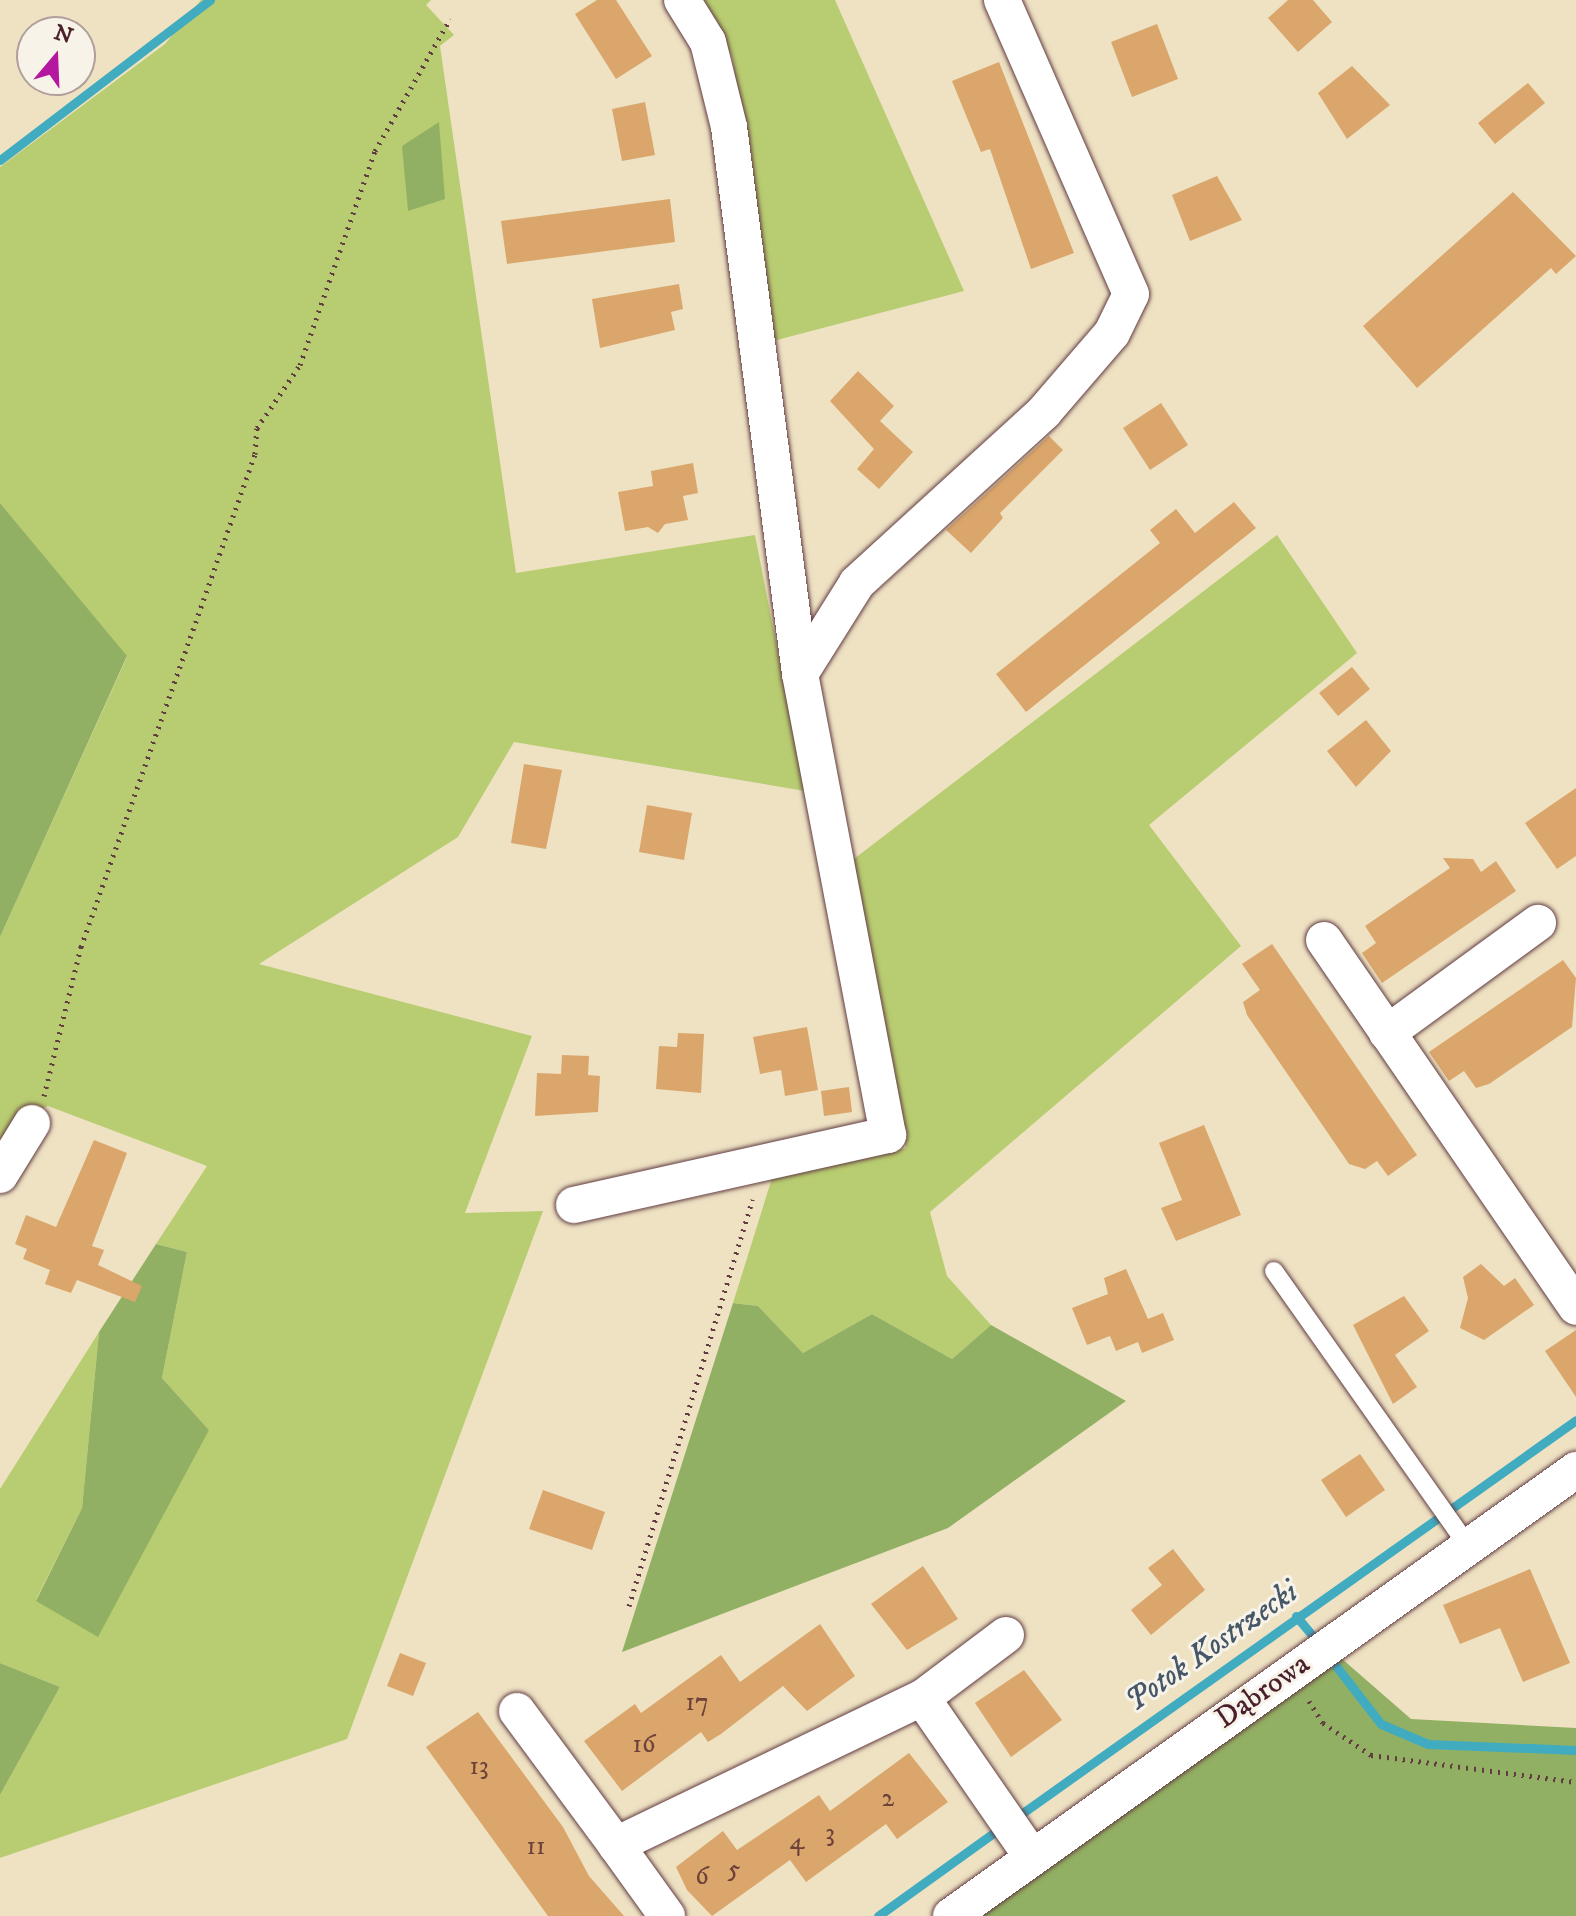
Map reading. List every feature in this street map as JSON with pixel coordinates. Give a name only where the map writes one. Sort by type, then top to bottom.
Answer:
[{"type":"street","points":[[574,1205],[764,1160],[888,1135],[800,674],[729,127],[708,42],[682,0]]},
{"type":"street","points":[[800,674],[857,583],[1044,412],[1112,333],[1131,294],[1002,0]]},
{"type":"street","points":[[1387,1033],[1538,923]]},
{"type":"street","points":[[1324,940],[1576,1307]]},
{"type":"street","points":[[0,1175],[32,1123]]},
{"type":"street","name":"Dąbrowa","points":[[951,1916],[1027,1848],[1291,1673],[1462,1535],[1576,1470]]},
{"type":"street","points":[[616,1845],[922,1698],[1006,1635]]},
{"type":"street","points":[[922,1698],[1027,1848]]},
{"type":"street","points":[[517,1711],[667,1916]]},
{"type":"lane","points":[[1274,1271],[1462,1535]]},
{"type":"path","points":[[32,1123],[61,1045],[81,947],[255,454],[257,428],[300,365],[375,151],[450,19]]},
{"type":"path","points":[[629,1606],[764,1160]]},
{"type":"path","points":[[1291,1673],[1323,1723],[1371,1755],[1576,1782]]},
{"type":"green space","points":[[201,0],[431,0],[426,5],[454,35],[440,46],[516,573],[755,535],[805,791],[514,742],[458,837],[259,964],[532,1036],[465,1213],[543,1211],[347,1739],[0,1858],[0,1795],[60,1687],[0,1663],[0,1489],[99,1332],[82,1508],[36,1600],[209,1430],[162,1378],[187,1252],[156,1244],[207,1166],[48,1106],[17,1121],[0,1152],[0,937],[127,657],[0,503],[0,167],[165,44]]},
{"type":"green space","points":[[703,0],[835,0],[964,291],[773,341],[732,56]]},
{"type":"green space","points":[[439,122],[445,199],[408,211],[402,146]]},
{"type":"green space","points":[[0,503],[127,656],[0,937]]},
{"type":"green space","points":[[1277,535],[1357,653],[1149,825],[1241,946],[930,1212],[947,1276],[991,1325],[952,1359],[872,1314],[803,1353],[758,1306],[733,1303],[772,1178],[906,1148],[846,865]]},
{"type":"green space","points":[[156,1244],[187,1252],[162,1378],[209,1430],[98,1637],[36,1601],[82,1508],[99,1332]]},
{"type":"green space","points":[[733,1303],[758,1306],[803,1353],[872,1314],[952,1359],[991,1325],[1126,1401],[948,1528],[622,1652]]},
{"type":"green space","points":[[1341,1658],[1411,1719],[1576,1728],[1576,1916],[981,1916]]},
{"type":"green space","points":[[0,1663],[60,1687],[0,1795]]},
{"type":"building","points":[[597,0],[616,0],[652,56],[616,79],[575,14]]},
{"type":"building","points":[[1288,0],[1313,0],[1332,22],[1298,52],[1268,18]]},
{"type":"building","points":[[1157,24],[1178,79],[1132,97],[1111,42]]},
{"type":"building","points":[[999,62],[1074,253],[1031,269],[990,149],[981,152],[952,81]]},
{"type":"building","points":[[1352,66],[1390,105],[1347,139],[1318,93]]},
{"type":"building","points":[[1528,83],[1545,103],[1495,144],[1478,123]]},
{"type":"building","points":[[645,102],[655,155],[622,161],[612,109]]},
{"type":"building","points":[[1217,176],[1242,220],[1190,241],[1172,195]]},
{"type":"building","points":[[1513,192],[1576,256],[1556,274],[1551,268],[1417,388],[1363,326]]},
{"type":"building","points":[[670,199],[675,242],[507,264],[501,221]]},
{"type":"building","points":[[679,284],[683,309],[671,312],[675,330],[600,348],[592,299]]},
{"type":"building","points":[[858,371],[894,406],[880,421],[913,452],[879,489],[857,469],[874,449],[830,401]]},
{"type":"building","points":[[1161,403],[1188,445],[1150,470],[1123,428]]},
{"type":"building","points":[[1049,436],[1063,450],[1000,513],[1003,518],[971,553],[946,530]]},
{"type":"building","points":[[693,463],[698,493],[683,496],[688,520],[665,524],[658,533],[648,527],[625,531],[618,492],[653,486],[651,471]]},
{"type":"building","points":[[1234,502],[1256,528],[1026,712],[996,674],[1160,543],[1150,530],[1176,509],[1195,533]]},
{"type":"building","points":[[1352,667],[1370,689],[1338,716],[1319,693]]},
{"type":"building","points":[[1366,720],[1391,751],[1356,787],[1327,751]]},
{"type":"building","points":[[524,764],[562,770],[546,849],[511,843]]},
{"type":"building","points":[[1576,788],[1576,856],[1557,869],[1525,823]]},
{"type":"building","points":[[647,805],[692,813],[684,860],[639,852]]},
{"type":"building","points":[[1443,858],[1473,859],[1481,872],[1496,861],[1516,891],[1382,983],[1362,953],[1376,943],[1365,926],[1450,868]]},
{"type":"building","points":[[1272,944],[1417,1155],[1388,1176],[1377,1161],[1365,1169],[1349,1164],[1247,1015],[1243,1002],[1260,990],[1242,964]]},
{"type":"building","points":[[1563,960],[1576,978],[1572,1027],[1489,1084],[1476,1088],[1464,1071],[1449,1081],[1429,1052]]},
{"type":"building","points":[[807,1027],[818,1090],[785,1096],[781,1070],[760,1074],[753,1037]]},
{"type":"building","points":[[678,1033],[704,1034],[701,1093],[656,1089],[659,1046],[677,1047]]},
{"type":"building","points":[[562,1055],[589,1056],[588,1075],[600,1076],[598,1112],[535,1116],[537,1073],[561,1074]]},
{"type":"building","points":[[849,1087],[852,1112],[824,1116],[821,1091]]},
{"type":"building","points":[[1204,1125],[1241,1215],[1176,1241],[1161,1208],[1182,1200],[1159,1143]]},
{"type":"building","points":[[94,1140],[127,1153],[92,1246],[104,1250],[98,1265],[142,1286],[135,1302],[77,1280],[71,1293],[45,1284],[50,1270],[23,1259],[27,1249],[15,1244],[26,1215],[56,1227]]},
{"type":"building","points":[[1481,1264],[1504,1286],[1515,1278],[1534,1305],[1484,1340],[1460,1328],[1468,1298],[1463,1277]]},
{"type":"building","points":[[1126,1269],[1148,1319],[1163,1313],[1174,1340],[1142,1353],[1138,1342],[1116,1351],[1110,1336],[1087,1345],[1072,1308],[1108,1294],[1104,1278]]},
{"type":"building","points":[[1404,1296],[1429,1331],[1395,1355],[1417,1387],[1393,1404],[1353,1325]]},
{"type":"building","points":[[1576,1330],[1576,1397],[1545,1351]]},
{"type":"building","points":[[1360,1454],[1385,1490],[1346,1517],[1321,1480]]},
{"type":"building","points":[[543,1490],[605,1512],[592,1550],[529,1529]]},
{"type":"building","points":[[1173,1549],[1205,1590],[1151,1635],[1131,1610],[1162,1585],[1148,1568]]},
{"type":"building","points":[[923,1566],[958,1619],[907,1650],[871,1604]]},
{"type":"building","points":[[1530,1569],[1570,1663],[1523,1682],[1500,1628],[1460,1644],[1443,1605]]},
{"type":"building","points":[[820,1624],[855,1676],[807,1711],[783,1686],[721,1734],[708,1742],[701,1732],[622,1791],[584,1741],[635,1704],[641,1713],[721,1655],[740,1682]]},
{"type":"building","points":[[400,1653],[426,1663],[413,1696],[387,1686]]},
{"type":"building","points":[[1024,1670],[1062,1720],[1011,1757],[975,1703]]},
{"type":"building","points":[[478,1712],[563,1827],[589,1876],[624,1916],[548,1916],[426,1747]]},
{"type":"building","points":[[909,1753],[948,1802],[897,1839],[886,1824],[806,1882],[790,1860],[712,1916],[687,1890],[676,1867],[723,1831],[737,1850],[819,1795],[830,1811]]},
{"type":"waterway","points":[[0,160],[210,0]]},
{"type":"waterway","name":"Potok Kostrzecki","points":[[1014,1819],[1576,1420]]},
{"type":"waterway","points":[[1296,1616],[1311,1634]]},
{"type":"waterway","points":[[1336,1666],[1381,1724],[1428,1744],[1576,1750]]},
{"type":"waterway","name":"Potok Kostrzecki","points":[[878,1916],[1002,1827]]}]
